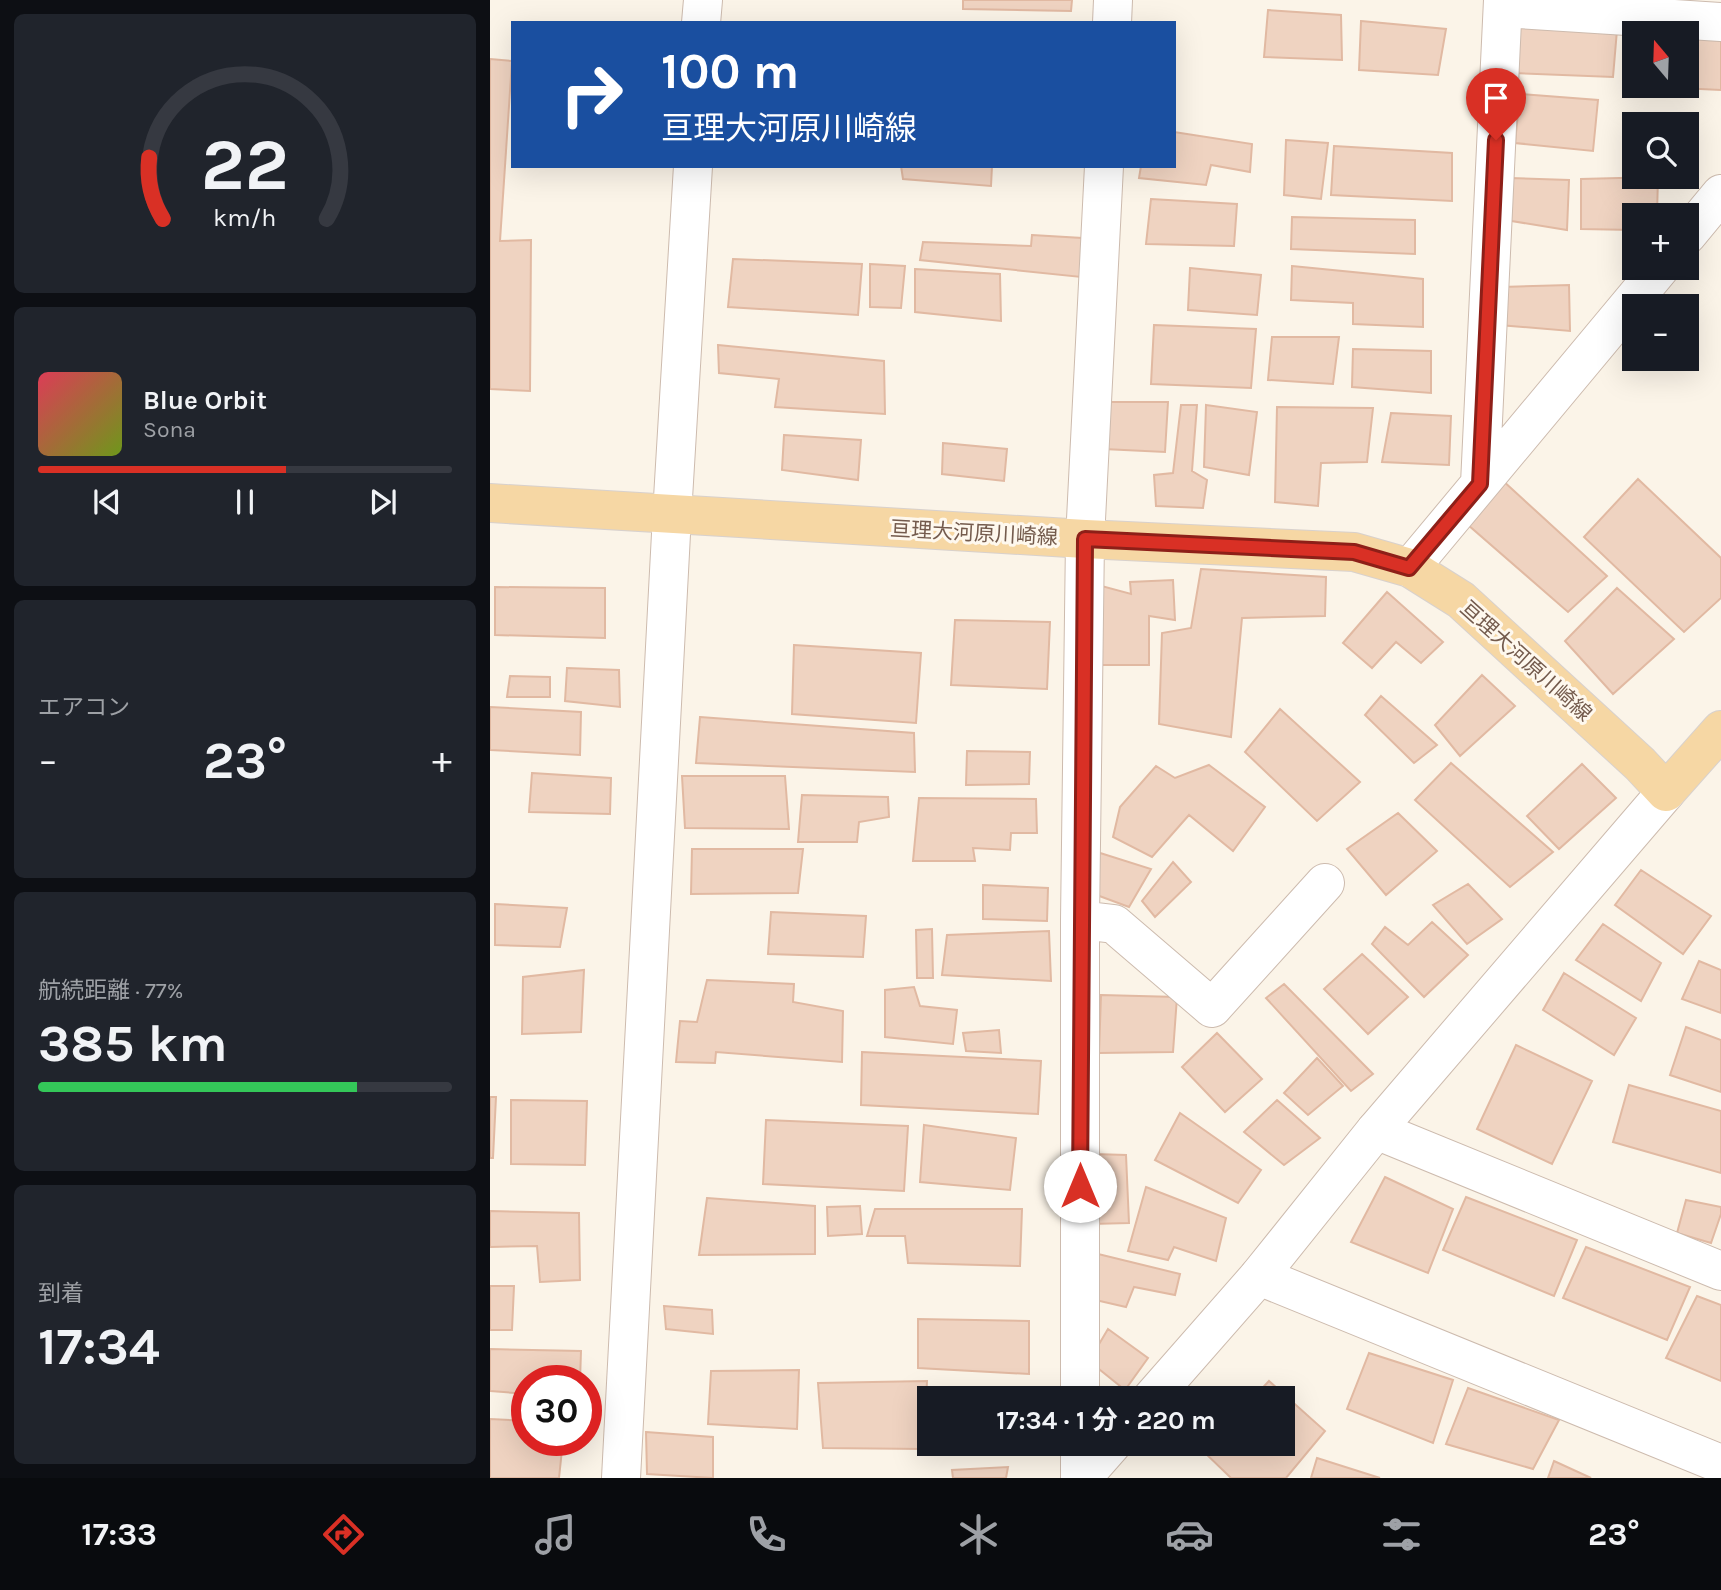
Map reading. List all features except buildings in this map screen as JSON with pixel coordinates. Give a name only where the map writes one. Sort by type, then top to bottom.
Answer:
[{"type":"main road","name":"亘理大河原川崎線","points":[[490,503],[1085,539],[1354,552],[1409,568],[1461,600],[1640,764],[1666,792]]},
{"type":"main road","points":[[1666,792],[1721,730]]},
{"type":"street","points":[[701,21],[703,0]]},
{"type":"street","points":[[1112,21],[1113,0]]},
{"type":"street","points":[[1480,484],[1503,4],[1721,22]]},
{"type":"street","points":[[621,1478],[693,168]]},
{"type":"street","points":[[1080,1386],[1080,920],[1085,539],[1104,168]]},
{"type":"street","points":[[1699,221],[1721,194]]},
{"type":"street","points":[[1409,568],[1650,280]]},
{"type":"street","points":[[1163,1386],[1259,1276],[1376,1130],[1666,792]]},
{"type":"street","points":[[1080,920],[1114,924],[1212,1007],[1325,883]]},
{"type":"street","points":[[1376,1130],[1721,1271]]},
{"type":"street","points":[[1259,1276],[1721,1464]]},
{"type":"street","points":[[1080,1456],[1081,1478]]},
{"type":"street","points":[[1081,1478],[1101,1456]]},
{"type":"route","points":[[1080,1186],[1085,539],[1354,552],[1409,568],[1480,484],[1496,140]]}]
